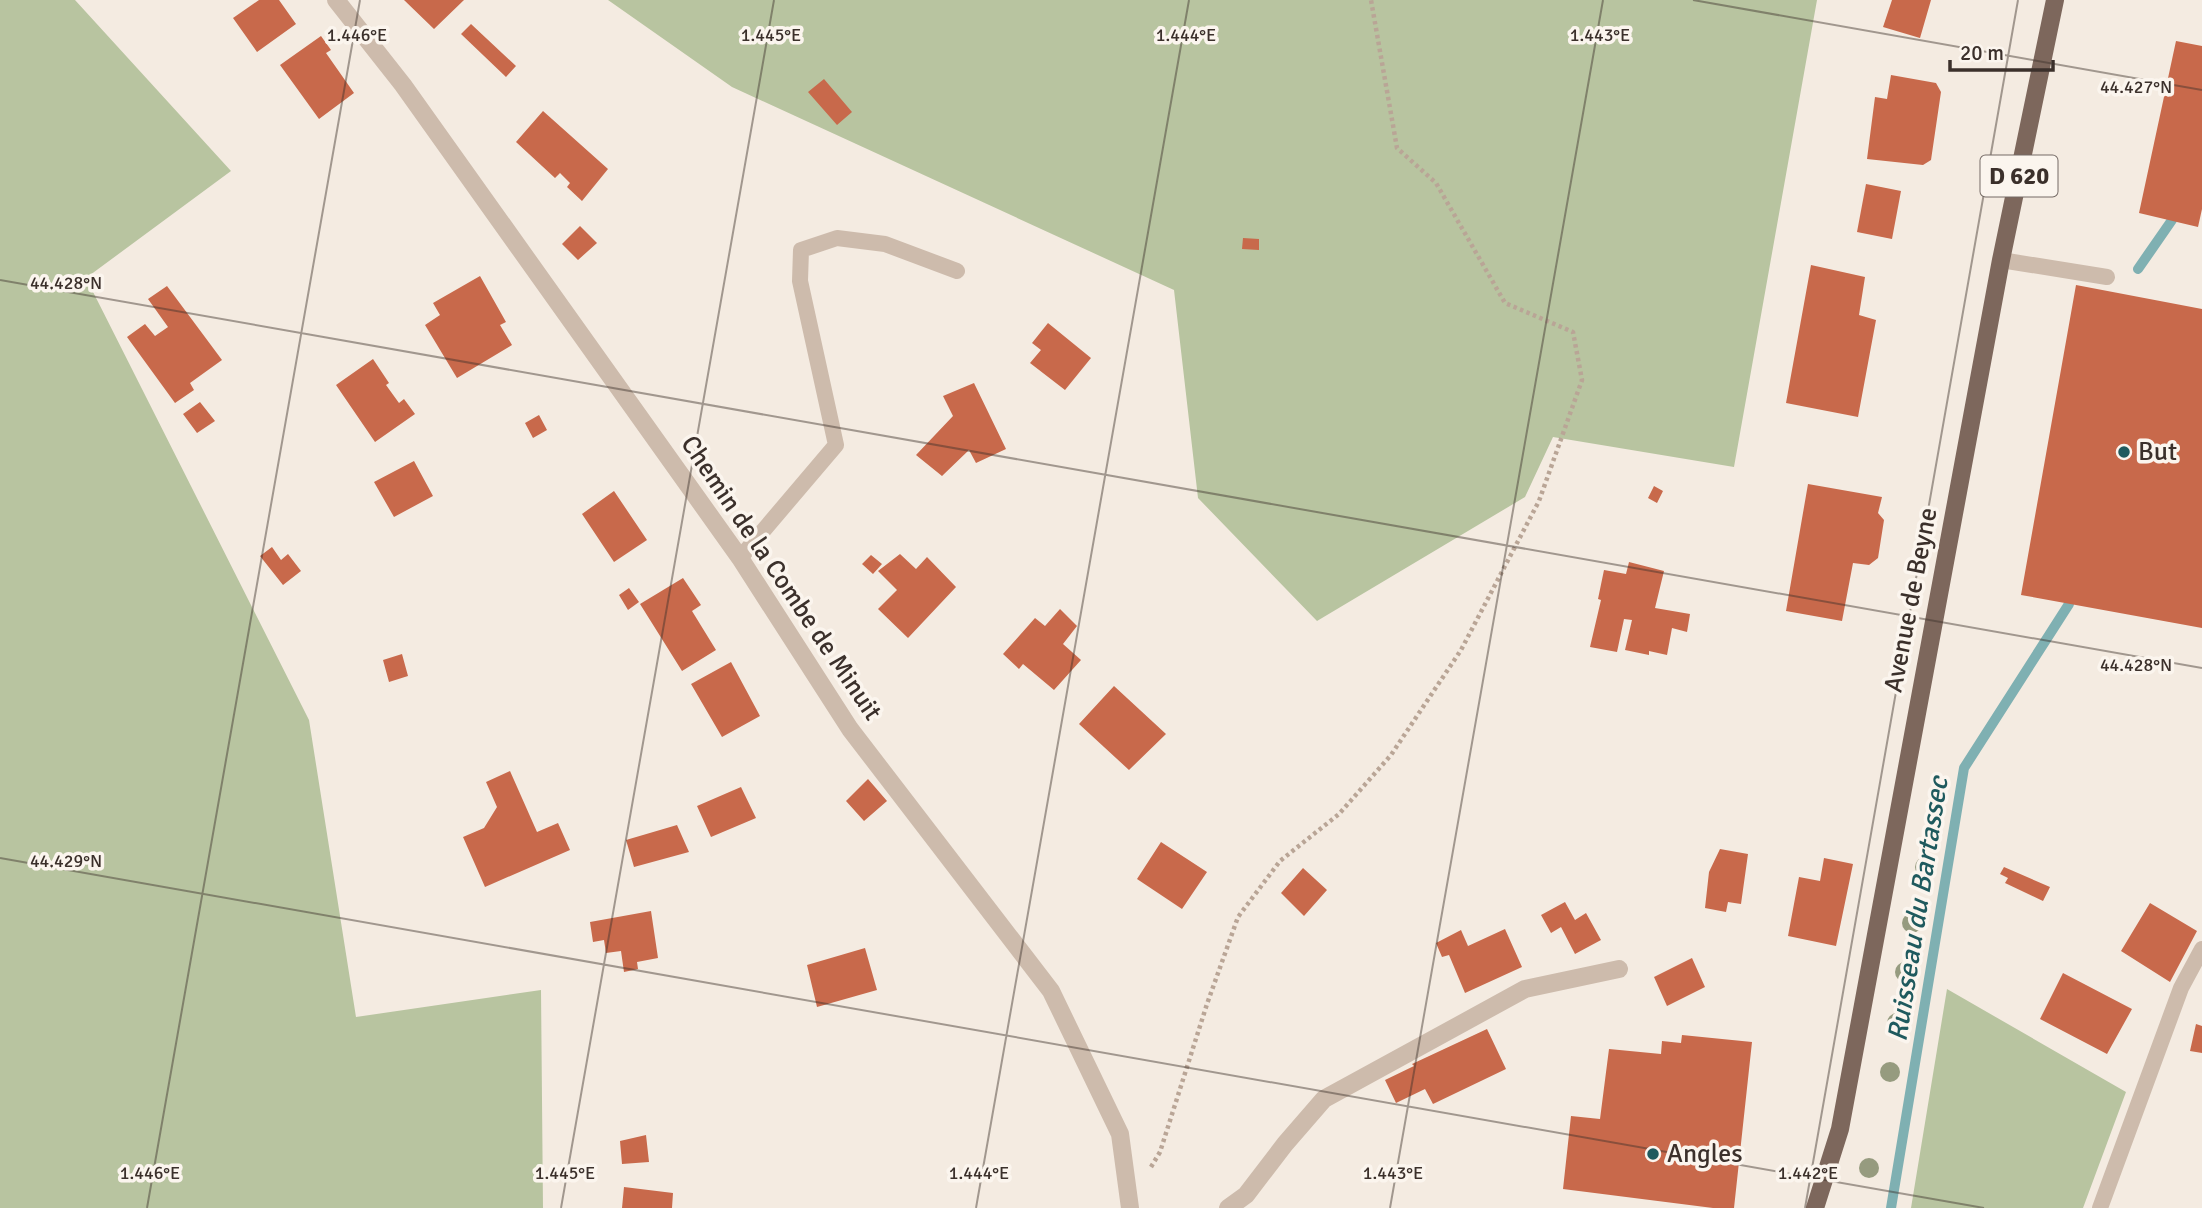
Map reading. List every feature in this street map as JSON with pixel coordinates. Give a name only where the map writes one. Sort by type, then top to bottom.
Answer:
[{"type":"main road","name":"Avenue de Beyne","points":[[1815,1208],[1839,1129],[2001,260],[2055,0]]},
{"type":"street","name":"Chemin de la Combe de Minuit","points":[[337,0],[411,96],[740,558],[850,729],[1051,991],[1120,1134],[1130,1206]]},
{"type":"street","points":[[1228,1208],[1246,1195],[1324,1099],[1525,989],[1619,969]]},
{"type":"lane","points":[[740,558],[836,445],[800,281],[801,250],[837,238],[873,242],[957,271]]},
{"type":"lane","points":[[2001,260],[2108,277]]},
{"type":"lane","points":[[2100,1208],[2181,988],[2202,949]]},
{"type":"path","points":[[1130,1206],[1160,1152],[1238,917],[1280,860],[1339,814],[1391,755],[1461,650],[1539,501],[1582,380],[1573,332],[1505,303],[1436,183],[1397,148],[1371,0]]},
{"type":"green space","points":[[0,0],[75,0],[231,171],[86,278],[309,720],[356,1017],[541,990],[543,1208],[0,1208]]},
{"type":"green space","points":[[608,0],[1817,0],[1734,467],[1553,437],[1525,497],[1317,621],[1198,498],[1174,290],[732,87]]},
{"type":"green space","points":[[1947,989],[2126,1092],[2083,1208],[1911,1208]]},
{"type":"building","points":[[259,0],[279,0],[296,24],[257,52],[233,18]]},
{"type":"building","points":[[404,0],[464,0],[434,29]]},
{"type":"building","points":[[1892,0],[1931,0],[1920,38],[1883,27]]},
{"type":"building","points":[[471,24],[516,66],[506,77],[461,34]]},
{"type":"building","points":[[321,36],[331,50],[326,53],[354,93],[319,119],[280,65]]},
{"type":"building","points":[[2176,41],[2202,46],[2202,209],[2198,227],[2139,213]]},
{"type":"building","points":[[1891,75],[1936,83],[1941,92],[1931,160],[1923,165],[1867,159],[1875,97],[1887,99]]},
{"type":"building","points":[[824,79],[852,112],[837,125],[808,92]]},
{"type":"building","points":[[543,111],[608,169],[582,201],[567,187],[570,183],[560,173],[555,178],[516,142]]},
{"type":"building","points":[[1866,184],[1901,191],[1892,239],[1857,232]]},
{"type":"building","points":[[580,226],[597,243],[578,260],[562,244]]},
{"type":"building","points":[[1243,238],[1259,239],[1259,250],[1242,249]]},
{"type":"building","points":[[1811,265],[1865,277],[1859,315],[1876,320],[1858,417],[1786,403]]},
{"type":"building","points":[[480,276],[506,322],[500,325],[512,345],[457,378],[425,325],[440,315],[433,303]]},
{"type":"building","name":"But","points":[[2076,285],[2202,309],[2202,628],[2021,595]]},
{"type":"building","points":[[167,286],[222,360],[190,383],[194,390],[175,403],[127,337],[145,324],[155,336],[168,327],[148,299]]},
{"type":"building","points":[[1048,323],[1091,358],[1065,390],[1030,363],[1041,350],[1032,343]]},
{"type":"building","points":[[373,359],[399,403],[404,399],[415,414],[375,442],[336,385]]},
{"type":"building","points":[[974,383],[1006,449],[976,463],[969,450],[942,476],[916,455],[953,416],[943,396]]},
{"type":"building","points":[[200,402],[215,421],[197,433],[183,414]]},
{"type":"building","points":[[539,415],[547,430],[533,438],[525,423]]},
{"type":"building","points":[[414,461],[433,496],[394,517],[374,482]]},
{"type":"building","points":[[1808,484],[1882,497],[1878,513],[1884,520],[1878,558],[1869,565],[1853,563],[1842,621],[1786,611]]},
{"type":"building","points":[[1654,486],[1663,491],[1657,503],[1648,498]]},
{"type":"building","points":[[614,491],[647,540],[614,562],[582,514]]},
{"type":"building","points":[[272,547],[281,560],[288,554],[301,571],[283,585],[260,556]]},
{"type":"building","points":[[900,554],[916,569],[927,557],[956,587],[908,638],[878,609],[897,590],[878,571]]},
{"type":"building","points":[[871,555],[882,564],[873,574],[862,564]]},
{"type":"building","points":[[1629,562],[1664,571],[1655,608],[1690,614],[1687,632],[1672,628],[1667,655],[1649,651],[1649,655],[1625,650],[1632,620],[1624,619],[1617,652],[1590,647],[1601,600],[1598,599],[1604,570],[1626,574]]},
{"type":"building","points":[[683,578],[701,605],[692,611],[716,650],[682,671],[640,604]]},
{"type":"building","points":[[629,588],[639,602],[628,610],[619,595]]},
{"type":"building","points":[[1060,609],[1077,626],[1063,644],[1081,660],[1054,690],[1023,664],[1019,669],[1003,654],[1035,618],[1045,626]]},
{"type":"building","points":[[402,654],[408,676],[389,682],[383,660]]},
{"type":"building","points":[[731,662],[760,716],[722,737],[691,684]]},
{"type":"building","points":[[1114,686],[1166,734],[1129,770],[1079,724]]},
{"type":"building","points":[[510,771],[537,832],[558,823],[570,850],[485,887],[463,837],[484,828],[497,807],[486,782]]},
{"type":"building","points":[[868,779],[887,801],[864,821],[846,801]]},
{"type":"building","points":[[741,787],[756,818],[711,837],[697,806]]},
{"type":"building","points":[[677,825],[689,852],[634,867],[626,840]]},
{"type":"building","points":[[1161,842],[1207,872],[1182,909],[1137,879]]},
{"type":"building","points":[[1720,849],[1748,854],[1741,904],[1728,902],[1726,912],[1705,908],[1709,872]]},
{"type":"building","points":[[1824,858],[1853,864],[1836,946],[1788,936],[1799,877],[1820,881]]},
{"type":"building","points":[[2004,867],[2050,887],[2043,901],[2005,883],[2008,878],[2000,874]]},
{"type":"building","points":[[1303,868],[1327,890],[1304,916],[1281,893]]},
{"type":"building","points":[[1565,902],[1575,920],[1586,913],[1601,940],[1575,954],[1561,927],[1551,933],[1541,915]]},
{"type":"building","points":[[2150,903],[2197,931],[2170,982],[2121,951]]},
{"type":"building","points":[[651,911],[658,958],[637,962],[638,969],[624,972],[621,951],[606,953],[604,940],[593,942],[590,922]]},
{"type":"building","points":[[1505,929],[1522,967],[1465,993],[1449,955],[1442,957],[1436,943],[1461,930],[1468,946]]},
{"type":"building","points":[[865,948],[877,990],[817,1007],[807,965]]},
{"type":"building","points":[[1692,958],[1705,987],[1667,1006],[1654,977]]},
{"type":"building","points":[[2063,973],[2132,1009],[2107,1054],[2040,1019]]},
{"type":"building","points":[[2196,1024],[2202,1026],[2202,1053],[2190,1051]]},
{"type":"building","points":[[1487,1029],[1506,1069],[1433,1104],[1425,1089],[1396,1103],[1385,1080],[1414,1066],[1412,1064]]},
{"type":"building","name":"Angles","points":[[1682,1035],[1752,1042],[1734,1208],[1713,1208],[1563,1189],[1571,1116],[1600,1119],[1609,1049],[1661,1054],[1662,1041],[1681,1043]]},
{"type":"building","points":[[646,1135],[649,1162],[622,1164],[620,1141]]},
{"type":"building","points":[[624,1187],[673,1193],[672,1208],[622,1208]]},
{"type":"waterway","name":"Ruisseau du Bartassec","points":[[2138,269],[2172,220]]},
{"type":"waterway","name":"Ruisseau du Bartassec","points":[[1891,1208],[1964,768],[2069,604]]},
{"type":"place","name":"But","points":[[2124,452]]},
{"type":"place","name":"Angles","points":[[1653,1154]]}]
